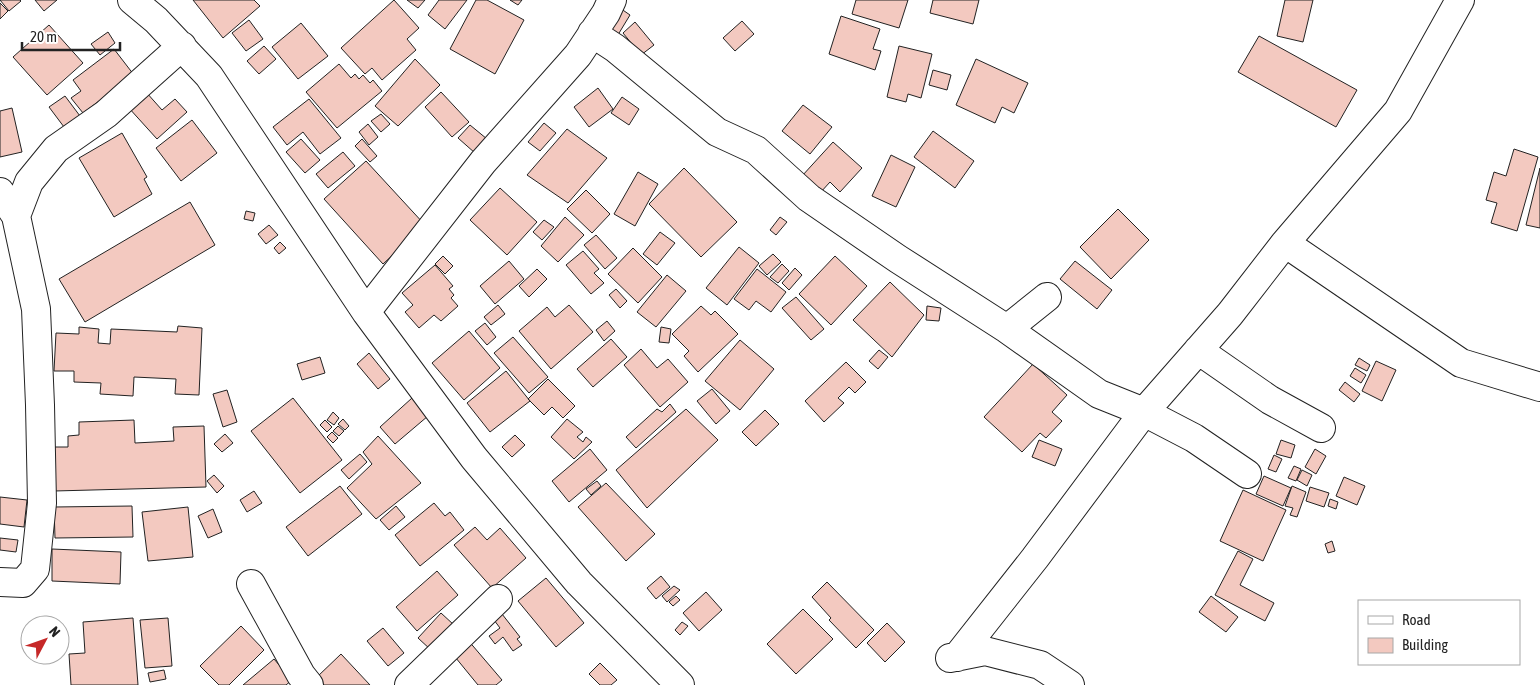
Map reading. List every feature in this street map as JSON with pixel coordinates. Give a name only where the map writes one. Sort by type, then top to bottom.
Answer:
[{"type":"street","points":[[132,0],[156,20],[182,46],[214,84],[366,312],[474,458],[579,584],[680,685]]},
{"type":"street","points":[[366,312],[483,162],[578,55],[606,13],[612,0]]},
{"type":"street","points":[[1070,685],[1040,665],[985,651],[952,658],[1036,558],[1144,412],[1230,314],[1285,243],[1398,111],[1460,0]]},
{"type":"street","points":[[592,33],[615,48],[717,132],[756,150],[809,198],[898,260],[1006,329],[1099,394],[1144,412],[1194,438],[1246,474]]},
{"type":"street","points":[[16,216],[29,182],[56,149],[106,114],[182,46]]},
{"type":"street","points":[[0,192],[16,216],[36,309],[42,503],[35,569],[23,583],[0,582]]},
{"type":"street","points":[[1285,243],[1461,362],[1540,387]]},
{"type":"street","points":[[1006,329],[1047,297]]},
{"type":"street","points":[[1198,350],[1270,400],[1321,428]]},
{"type":"street","points":[[251,584],[301,675],[309,685]]},
{"type":"street","points":[[409,685],[498,599]]},
{"type":"building","points":[[0,0],[20,0],[21,1],[9,11]]},
{"type":"building","points":[[35,0],[57,0],[44,11]]},
{"type":"building","points":[[193,0],[254,0],[260,6],[223,38]]},
{"type":"building","points":[[394,0],[419,28],[407,39],[416,50],[382,80],[372,68],[365,74],[341,48]]},
{"type":"building","points":[[407,0],[425,0],[418,8]]},
{"type":"building","points":[[439,0],[467,0],[445,29],[428,15]]},
{"type":"building","points":[[476,0],[487,0],[524,20],[495,74],[450,49]]},
{"type":"building","points":[[510,0],[522,0],[518,5]]},
{"type":"building","points":[[856,0],[908,0],[899,28],[852,14]]},
{"type":"building","points":[[933,0],[979,0],[973,24],[930,13]]},
{"type":"building","points":[[1285,0],[1313,0],[1303,42],[1277,36]]},
{"type":"building","points":[[0,3],[8,11],[0,19]]},
{"type":"building","points":[[617,6],[630,15],[613,43],[600,34]]},
{"type":"building","points":[[841,16],[880,29],[873,49],[881,51],[875,70],[829,54]]},
{"type":"building","points":[[249,20],[263,39],[246,51],[232,33]]},
{"type":"building","points":[[742,21],[754,34],[735,51],[723,38]]},
{"type":"building","points":[[635,22],[654,45],[641,55],[623,33]]},
{"type":"building","points":[[301,23],[328,56],[298,79],[272,47]]},
{"type":"building","points":[[49,25],[83,63],[47,95],[13,57]]},
{"type":"building","points":[[108,32],[115,43],[100,55],[91,44]]},
{"type":"building","points":[[1259,36],[1357,90],[1336,127],[1238,72]]},
{"type":"building","points":[[264,46],[276,59],[259,74],[247,61]]},
{"type":"building","points":[[899,46],[932,54],[921,98],[908,94],[906,102],[887,97]]},
{"type":"building","points":[[114,49],[134,75],[83,113],[71,98],[81,91],[73,80]]},
{"type":"building","points":[[415,59],[440,85],[398,126],[375,106]]},
{"type":"building","points":[[976,59],[1028,83],[1014,113],[1002,107],[995,123],[956,105]]},
{"type":"building","points":[[339,64],[351,78],[355,74],[359,79],[363,75],[370,83],[373,80],[382,91],[337,128],[306,92]]},
{"type":"building","points":[[933,70],[951,75],[947,90],[929,85]]},
{"type":"building","points":[[598,88],[613,109],[589,127],[574,107]]},
{"type":"building","points":[[146,92],[162,110],[175,99],[187,112],[157,139],[128,107]]},
{"type":"building","points":[[441,92],[469,122],[452,137],[425,107]]},
{"type":"building","points":[[65,96],[80,116],[64,127],[49,107]]},
{"type":"building","points":[[622,97],[639,109],[629,125],[611,113]]},
{"type":"building","points":[[309,99],[341,138],[320,154],[303,132],[287,145],[273,127]]},
{"type":"building","points":[[803,105],[832,127],[810,154],[782,131]]},
{"type":"building","points":[[12,108],[22,152],[0,157],[0,111]]},
{"type":"building","points":[[381,114],[390,124],[381,132],[371,121]]},
{"type":"building","points":[[192,120],[217,153],[181,181],[156,148]]},
{"type":"building","points":[[544,123],[556,133],[540,151],[528,142]]},
{"type":"building","points":[[368,124],[378,137],[369,145],[359,132]]},
{"type":"building","points":[[470,125],[487,139],[475,153],[458,138]]},
{"type":"building","points":[[567,129],[607,158],[568,203],[527,175]]},
{"type":"building","points":[[933,131],[974,161],[955,188],[914,157]]},
{"type":"building","points":[[122,133],[147,177],[144,179],[152,194],[114,217],[79,158]]},
{"type":"building","points":[[301,139],[320,160],[305,173],[286,152]]},
{"type":"building","points":[[362,139],[377,156],[370,162],[355,146]]},
{"type":"building","points":[[833,142],[862,168],[840,192],[830,182],[820,193],[802,176]]},
{"type":"building","points":[[1514,149],[1538,157],[1517,231],[1491,223],[1497,203],[1486,200],[1494,172],[1506,176]]},
{"type":"building","points":[[343,152],[355,166],[328,188],[316,174]]},
{"type":"building","points":[[891,155],[915,167],[896,207],[872,196]]},
{"type":"building","points":[[366,161],[425,225],[383,264],[324,199]]},
{"type":"building","points":[[684,168],[737,222],[701,257],[649,204]]},
{"type":"building","points":[[1540,168],[1540,228],[1526,225]]},
{"type":"building","points":[[638,172],[658,184],[635,226],[614,214]]},
{"type":"building","points":[[500,188],[537,222],[507,255],[470,220]]},
{"type":"building","points":[[586,190],[610,214],[592,233],[567,209]]},
{"type":"building","points":[[190,202],[215,245],[85,322],[59,279]]},
{"type":"building","points":[[1118,209],[1149,240],[1111,279],[1080,247]]},
{"type":"building","points":[[246,211],[255,213],[253,221],[244,219]]},
{"type":"building","points":[[565,217],[584,235],[558,262],[541,246]]},
{"type":"building","points":[[780,217],[787,222],[776,235],[770,230]]},
{"type":"building","points":[[544,220],[554,227],[542,240],[533,232]]},
{"type":"building","points":[[269,225],[278,235],[266,244],[258,234]]},
{"type":"building","points":[[660,232],[675,243],[657,265],[643,254]]},
{"type":"building","points":[[596,235],[617,258],[605,269],[584,245]]},
{"type":"building","points":[[280,242],[286,248],[279,254],[274,248]]},
{"type":"building","points":[[739,247],[759,263],[727,305],[706,288]]},
{"type":"building","points":[[633,248],[662,277],[638,303],[608,274]]},
{"type":"building","points":[[583,251],[599,269],[594,273],[604,283],[591,294],[566,265]]},
{"type":"building","points":[[773,254],[781,262],[767,275],[759,266]]},
{"type":"building","points":[[443,256],[453,266],[445,274],[435,264]]},
{"type":"building","points":[[835,256],[867,286],[831,325],[799,294]]},
{"type":"building","points":[[509,261],[524,279],[495,304],[480,286]]},
{"type":"building","points":[[1075,261],[1112,290],[1097,309],[1060,279]]},
{"type":"building","points":[[782,264],[789,271],[778,283],[770,277]]},
{"type":"building","points":[[435,265],[453,286],[449,289],[454,295],[451,298],[458,306],[441,321],[434,315],[419,328],[405,312],[413,305],[402,293]]},
{"type":"building","points":[[795,268],[802,275],[789,290],[782,283]]},
{"type":"building","points":[[537,269],[547,279],[529,297],[519,286]]},
{"type":"building","points":[[757,269],[786,292],[771,312],[756,301],[749,310],[734,299]]},
{"type":"building","points":[[667,275],[686,291],[656,327],[637,312]]},
{"type":"building","points":[[890,282],[924,315],[892,357],[853,320]]},
{"type":"building","points":[[616,289],[627,301],[620,308],[609,295]]},
{"type":"building","points":[[796,297],[824,329],[811,340],[782,308]]},
{"type":"building","points":[[498,305],[505,314],[491,325],[484,317]]},
{"type":"building","points":[[569,305],[593,332],[551,369],[519,331],[547,307],[555,317]]},
{"type":"building","points":[[701,306],[711,315],[715,311],[738,334],[698,372],[684,356],[689,351],[672,334]]},
{"type":"building","points":[[927,306],[941,308],[939,321],[926,320]]},
{"type":"building","points":[[607,321],[615,331],[604,341],[596,330]]},
{"type":"building","points":[[485,323],[496,337],[487,345],[475,331]]},
{"type":"building","points":[[178,326],[202,328],[199,395],[175,394],[176,379],[134,377],[133,396],[100,394],[101,383],[74,382],[74,371],[54,371],[56,333],[79,334],[79,327],[99,329],[98,343],[110,344],[111,329],[177,332]]},
{"type":"building","points":[[661,327],[671,329],[669,343],[659,342]]},
{"type":"building","points":[[469,331],[500,368],[464,400],[432,363]]},
{"type":"building","points":[[513,337],[548,377],[529,393],[494,353]]},
{"type":"building","points":[[611,339],[627,357],[593,387],[577,369]]},
{"type":"building","points":[[740,340],[774,369],[740,410],[705,381]]},
{"type":"building","points":[[641,349],[657,368],[668,359],[688,382],[660,407],[624,365]]},
{"type":"building","points":[[879,350],[888,357],[878,369],[869,361]]},
{"type":"building","points":[[369,353],[390,379],[378,389],[357,364]]},
{"type":"building","points":[[320,357],[325,373],[302,380],[297,364]]},
{"type":"building","points":[[1359,358],[1370,365],[1367,371],[1355,365]]},
{"type":"building","points":[[1376,361],[1396,370],[1382,401],[1362,391]]},
{"type":"building","points":[[846,362],[866,382],[855,393],[849,387],[838,398],[844,403],[824,422],[805,401]]},
{"type":"building","points":[[1033,364],[1067,395],[1052,412],[1062,421],[1046,438],[1040,433],[1022,452],[984,417]]},
{"type":"building","points":[[1355,368],[1366,375],[1361,383],[1350,376]]},
{"type":"building","points":[[506,371],[530,401],[490,432],[467,403]]},
{"type":"building","points":[[548,379],[575,406],[563,418],[552,407],[544,415],[528,399]]},
{"type":"building","points":[[1345,382],[1360,394],[1354,402],[1339,390]]},
{"type":"building","points":[[712,389],[730,411],[716,424],[697,401]]},
{"type":"building","points":[[227,390],[237,422],[223,427],[213,394]]},
{"type":"building","points":[[293,398],[342,460],[300,493],[251,431]]},
{"type":"building","points":[[412,398],[428,416],[395,444],[380,427]]},
{"type":"building","points":[[670,404],[676,412],[636,448],[626,437],[657,409],[662,412]]},
{"type":"building","points":[[686,409],[718,440],[647,508],[616,470]]},
{"type":"building","points":[[765,410],[779,424],[756,446],[742,432]]},
{"type":"building","points":[[333,412],[339,418],[334,425],[327,420]]},
{"type":"building","points":[[343,419],[349,426],[345,430],[338,424]]},
{"type":"building","points":[[567,419],[583,432],[577,437],[583,442],[586,437],[592,442],[574,459],[551,437]]},
{"type":"building","points":[[134,420],[135,443],[174,441],[173,427],[204,426],[206,487],[54,491],[52,447],[68,447],[68,436],[79,435],[79,422]]},
{"type":"building","points":[[325,420],[332,427],[327,432],[320,425]]},
{"type":"building","points":[[338,426],[344,431],[339,436],[333,431]]},
{"type":"building","points":[[332,432],[338,438],[333,443],[327,437]]},
{"type":"building","points":[[225,434],[233,443],[222,452],[214,444]]},
{"type":"building","points":[[515,435],[525,445],[512,457],[502,447]]},
{"type":"building","points":[[378,436],[421,483],[376,519],[347,488],[372,464],[363,452]]},
{"type":"building","points":[[1039,440],[1062,449],[1055,466],[1032,457]]},
{"type":"building","points":[[1281,440],[1295,445],[1291,458],[1276,454]]},
{"type":"building","points":[[590,449],[607,470],[569,502],[552,481]]},
{"type":"building","points":[[1315,449],[1326,456],[1316,474],[1305,467]]},
{"type":"building","points":[[360,454],[367,462],[349,479],[341,470]]},
{"type":"building","points":[[1274,455],[1282,459],[1276,472],[1268,469]]},
{"type":"building","points":[[1294,466],[1301,469],[1296,481],[1288,478]]},
{"type":"building","points":[[1302,470],[1312,475],[1307,486],[1297,480]]},
{"type":"building","points":[[214,475],[224,486],[217,493],[207,481]]},
{"type":"building","points":[[1264,476],[1291,488],[1283,506],[1256,494]]},
{"type":"building","points":[[1344,477],[1365,486],[1357,505],[1336,496]]},
{"type":"building","points":[[597,481],[601,486],[591,495],[586,489]]},
{"type":"building","points":[[606,483],[655,534],[626,561],[578,507]]},
{"type":"building","points":[[340,486],[362,514],[308,556],[286,527]]},
{"type":"building","points":[[1292,486],[1306,492],[1297,517],[1290,515],[1293,508],[1285,506]]},
{"type":"building","points":[[1310,487],[1329,493],[1324,507],[1306,501]]},
{"type":"building","points":[[1243,490],[1286,510],[1263,561],[1220,541]]},
{"type":"building","points":[[254,491],[262,503],[247,512],[240,500]]},
{"type":"building","points":[[0,497],[27,500],[24,527],[0,524]]},
{"type":"building","points":[[1330,499],[1338,502],[1336,509],[1328,506]]},
{"type":"building","points":[[434,503],[445,516],[450,512],[464,530],[420,566],[395,535]]},
{"type":"building","points":[[132,506],[133,537],[55,538],[54,507]]},
{"type":"building","points":[[396,506],[405,517],[389,530],[380,520]]},
{"type":"building","points":[[188,507],[193,557],[148,561],[142,512]]},
{"type":"building","points":[[213,509],[222,532],[208,538],[198,516]]},
{"type":"building","points":[[475,527],[487,540],[500,528],[526,558],[492,588],[454,545]]},
{"type":"building","points":[[0,538],[18,540],[16,552],[0,550]]},
{"type":"building","points":[[1332,541],[1335,551],[1328,553],[1325,544]]},
{"type":"building","points":[[52,549],[121,552],[120,584],[52,581]]},
{"type":"building","points":[[1238,551],[1253,559],[1240,585],[1274,603],[1265,621],[1215,595]]},
{"type":"building","points":[[437,571],[458,595],[417,631],[396,607]]},
{"type":"building","points":[[661,576],[670,587],[656,599],[647,588]]},
{"type":"building","points":[[546,578],[584,623],[556,647],[518,601]]},
{"type":"building","points":[[827,582],[874,630],[856,648],[829,620],[831,618],[812,597]]},
{"type":"building","points":[[674,586],[680,590],[667,602],[662,596]]},
{"type":"building","points":[[706,592],[722,610],[699,631],[683,613]]},
{"type":"building","points":[[676,596],[680,600],[673,606],[669,602]]},
{"type":"building","points":[[1211,596],[1238,617],[1226,632],[1199,612]]},
{"type":"building","points":[[803,609],[833,639],[796,674],[767,644]]},
{"type":"building","points":[[441,613],[454,625],[431,650],[418,638]]},
{"type":"building","points":[[502,614],[520,637],[517,639],[522,645],[513,651],[503,637],[495,644],[489,636],[500,628],[494,620]]},
{"type":"building","points":[[133,618],[138,685],[71,685],[70,654],[85,653],[83,622]]},
{"type":"building","points":[[168,618],[172,666],[145,668],[140,620]]},
{"type":"building","points":[[682,622],[688,626],[680,635],[675,630]]},
{"type":"building","points":[[887,623],[905,642],[885,662],[867,643]]},
{"type":"building","points":[[241,626],[264,650],[229,685],[219,685],[200,666]]},
{"type":"building","points":[[383,628],[404,653],[388,666],[367,641]]},
{"type":"building","points":[[467,639],[502,680],[496,685],[478,685],[451,652]]},
{"type":"building","points":[[341,654],[370,685],[324,685],[317,677]]},
{"type":"building","points":[[274,659],[292,680],[286,685],[243,685]]},
{"type":"building","points":[[600,663],[617,680],[611,685],[600,685],[589,674]]},
{"type":"building","points":[[164,670],[166,679],[150,682],[148,673]]}]
